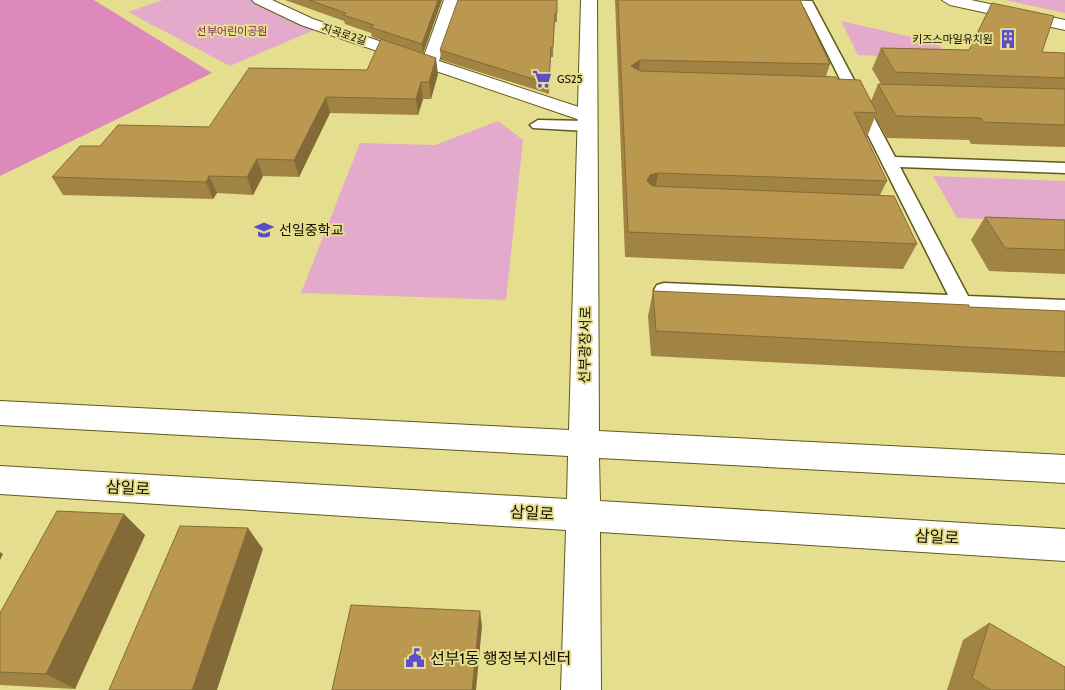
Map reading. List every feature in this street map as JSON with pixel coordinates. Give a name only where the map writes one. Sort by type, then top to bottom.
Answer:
[{"type":"street","name":"지곡로2길","points":[[260,0],[307,22],[430,63],[587,121]]},
{"type":"street","points":[[430,63],[452,0]]},
{"type":"street","name":"선부광장서로","points":[[581,690],[589,0]]},
{"type":"street","points":[[950,0],[1065,25]]},
{"type":"street","points":[[0,413],[1065,469]]},
{"type":"street","name":"삼일로","points":[[0,480],[1065,545]]},
{"type":"lane","points":[[759,2],[808,4],[962,303]]},
{"type":"lane","points":[[835,95],[876,99]]},
{"type":"lane","points":[[538,125],[587,121]]},
{"type":"lane","points":[[890,162],[1065,168]]},
{"type":"lane","points":[[897,214],[917,215]]},
{"type":"lane","points":[[664,290],[1065,307]]},
{"type":"green space","name":"선부어린이공원","points":[[163,0],[259,0],[321,27],[230,66],[128,12]]},
{"type":"green space","points":[[1005,0],[1065,0],[1065,13]]},
{"type":"green space","points":[[841,21],[938,43],[949,59],[858,55]]},
{"type":"green space","points":[[498,121],[523,140],[506,300],[301,293],[360,143],[435,145]]},
{"type":"green space","points":[[933,176],[1065,181],[1065,222],[957,218]]},
{"type":"shaded area","points":[[0,0],[94,0],[212,73],[0,176]]},
{"type":"building","points":[[309,0],[438,0],[422,44],[370,27],[374,25],[343,15],[346,13]]},
{"type":"building","points":[[458,0],[557,0],[553,47],[551,47],[549,84],[440,50]]},
{"type":"building","points":[[618,0],[800,0],[830,64],[640,60],[631,66],[640,71],[836,77],[837,79],[860,80],[877,113],[854,112],[887,181],[658,173],[650,175],[647,181],[652,186],[894,196],[917,244],[628,232]]},
{"type":"building","points":[[992,3],[1054,16],[1042,52],[1065,53],[1065,78],[895,72],[881,48],[969,50]]},
{"type":"building","points":[[381,39],[436,58],[429,82],[421,82],[416,99],[326,97],[294,160],[257,159],[247,177],[209,176],[206,182],[52,177],[80,146],[100,146],[118,125],[209,127],[249,68],[367,70]]},
{"type":"building","points":[[878,84],[1065,89],[1065,125],[983,122],[981,118],[896,116]]},
{"type":"building","points":[[985,217],[1065,220],[1065,250],[1005,248]]},
{"type":"building","points":[[653,291],[1065,311],[1065,352],[656,331]]},
{"type":"building","points":[[57,511],[124,514],[46,674],[0,672],[0,613]]},
{"type":"building","points":[[180,526],[248,528],[192,690],[109,690]]},
{"type":"building","name":"선부1동 행정복지센터","points":[[351,605],[480,611],[472,690],[332,690]]},
{"type":"building","points":[[989,623],[1065,667],[1065,690],[991,690],[972,678]]},
{"type":"place","name":"키즈스마일유치원","points":[[1008,39]]},
{"type":"place","name":"GS25","points":[[542,79]]},
{"type":"place","name":"선일중학교","points":[[264,230]]},
{"type":"place","name":"선부1동 행정복지센터","points":[[415,658]]}]
